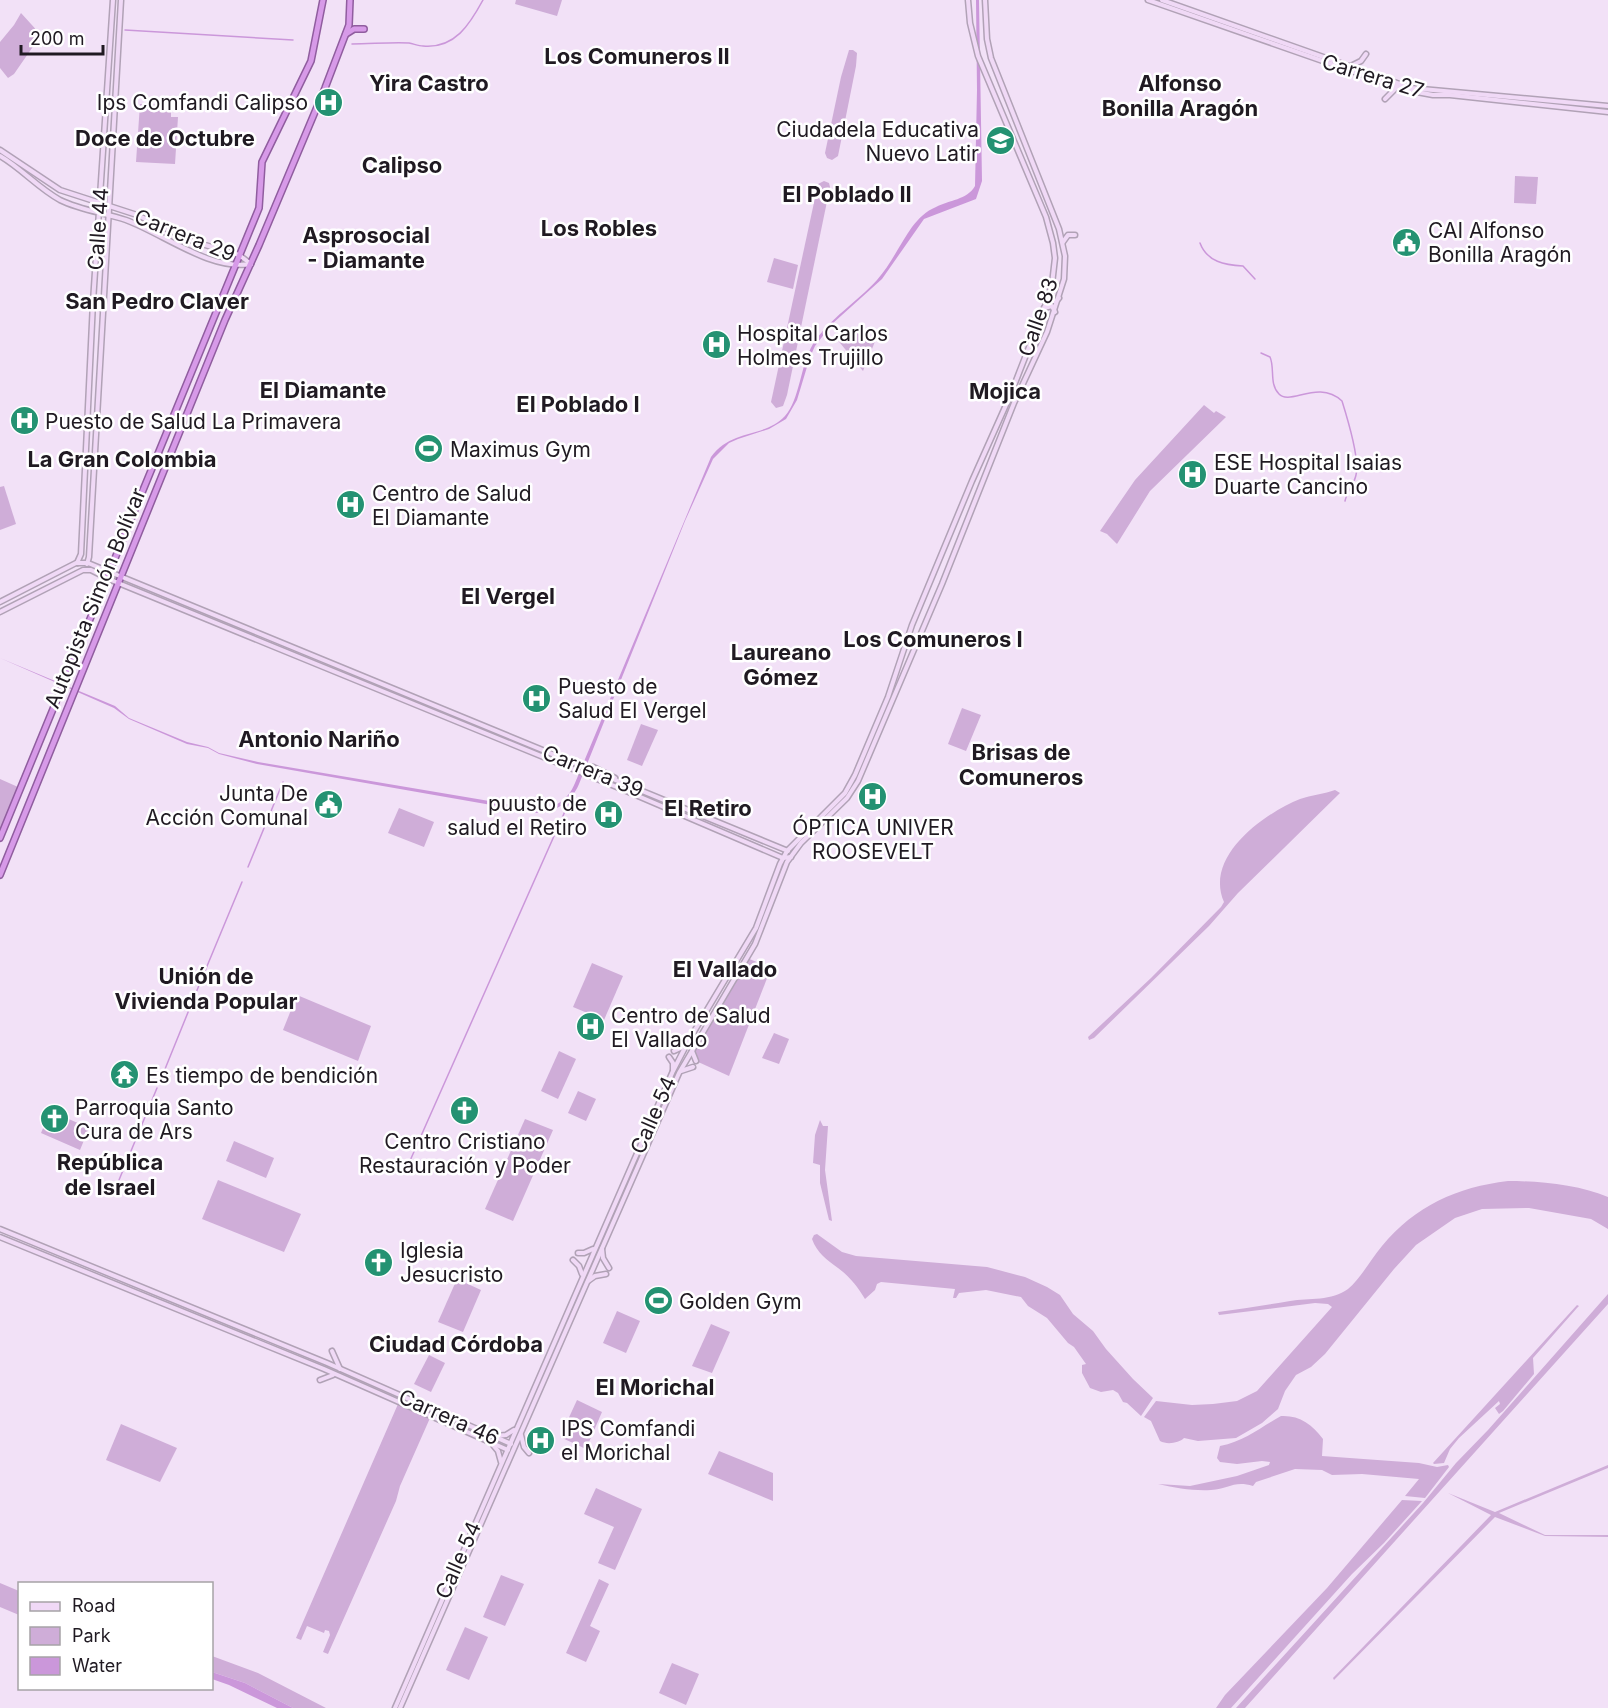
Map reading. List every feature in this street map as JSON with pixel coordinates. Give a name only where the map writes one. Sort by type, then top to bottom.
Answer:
[{"type":"highway","name":"Autopista Simón Bolívar","points":[[0,838],[7,821],[7,814],[12,809],[172,416],[230,283],[261,201],[261,169],[264,156],[311,61],[323,0]]},
{"type":"highway","name":"Autopista Simón Bolívar","points":[[0,874],[132,555],[225,320],[251,264],[343,41],[349,25],[350,0]]},
{"type":"highway","points":[[343,41],[350,30],[364,29]]},
{"type":"main road","name":"Calle 44","points":[[76,564],[81,555],[113,0]]},
{"type":"main road","name":"Calle 44","points":[[88,563],[102,356],[121,0]]},
{"type":"main road","name":"Calle 83","points":[[946,545],[1003,412],[1044,308],[1055,258],[1046,219],[981,63],[973,39],[968,0]]},
{"type":"main road","name":"Calle 83","points":[[957,548],[1014,403],[1054,313],[1065,266],[1057,222],[988,48],[985,0]]},
{"type":"main road","name":"Carrera 27","points":[[1148,0],[1397,88],[1433,95],[1608,112]]},
{"type":"main road","name":"Carrera 27","points":[[1162,0],[1395,84],[1424,90],[1608,106]]},
{"type":"main road","points":[[1350,66],[1361,62],[1366,54]]},
{"type":"main road","points":[[1384,99],[1397,88]]},
{"type":"main road","points":[[1010,133],[1015,135],[1019,130]]},
{"type":"main road","points":[[1016,148],[1020,142],[1027,146]]},
{"type":"main road","name":"Carrera 29","points":[[0,150],[54,187],[109,205],[195,242],[239,255],[251,264]]},
{"type":"main road","name":"Carrera 29","points":[[0,156],[59,199],[141,226],[199,254],[235,265],[251,264]]},
{"type":"main road","points":[[1062,243],[1066,237],[1075,235]]},
{"type":"main road","points":[[1049,293],[1052,301],[1059,298]]},
{"type":"main road","points":[[1044,308],[1052,306],[1054,313]]},
{"type":"main road","points":[[976,471],[978,477],[986,474]]},
{"type":"main road","points":[[970,486],[976,483],[980,488]]},
{"type":"main road","name":"Calle 54","points":[[394,1708],[673,1071],[688,1040],[756,928],[787,851],[852,783],[888,698],[912,625],[946,545]]},
{"type":"main road","name":"Calle 54","points":[[400,1708],[679,1073],[754,944],[784,868],[801,843],[841,805],[855,788],[957,548]]},
{"type":"main road","points":[[0,612],[83,570],[88,563]]},
{"type":"main road","name":"Carrera 39","points":[[0,602],[76,564],[88,563],[120,580],[576,767],[588,775],[783,858]]},
{"type":"main road","name":"Carrera 39","points":[[83,570],[109,575]]},
{"type":"main road","points":[[49,578],[47,584],[51,586]]},
{"type":"main road","points":[[920,608],[922,614],[930,612]]},
{"type":"main road","points":[[912,625],[919,621],[923,629]]},
{"type":"main road","name":"Carrera 39","points":[[576,767],[592,768],[781,848],[791,857]]},
{"type":"main road","points":[[671,810],[675,807],[674,803]]},
{"type":"main road","points":[[680,813],[679,808],[683,808]]},
{"type":"main road","points":[[727,834],[732,832],[731,828]]},
{"type":"main road","points":[[738,838],[736,834],[741,832]]},
{"type":"main road","points":[[781,848],[789,848],[793,844]]},
{"type":"main road","points":[[776,855],[780,864]]},
{"type":"main road","points":[[783,858],[791,857]]},
{"type":"main road","points":[[688,1040],[694,1046],[693,1056],[696,1061]]},
{"type":"main road","points":[[674,1051],[686,1046]]},
{"type":"main road","points":[[669,1057],[673,1063],[673,1071]]},
{"type":"main road","points":[[679,1073],[686,1068],[693,1067]]},
{"type":"main road","name":"Carrera 46","points":[[0,1229],[340,1369],[515,1447]]},
{"type":"main road","name":"Carrera 46","points":[[0,1236],[337,1375],[506,1450],[515,1447]]},
{"type":"main road","points":[[578,1253],[590,1251],[597,1244]]},
{"type":"main road","points":[[602,1247],[603,1258],[609,1268]]},
{"type":"main road","points":[[573,1260],[580,1268],[581,1279]]},
{"type":"main road","points":[[584,1287],[591,1278],[606,1274]]},
{"type":"main road","points":[[332,1351],[340,1369]]},
{"type":"main road","points":[[320,1380],[328,1375],[337,1375]]},
{"type":"main road","points":[[464,1431],[467,1424]]},
{"type":"main road","points":[[494,1436],[506,1435],[515,1430]]},
{"type":"main road","points":[[521,1434],[522,1443],[529,1453]]},
{"type":"main road","points":[[490,1443],[498,1451],[501,1463]]},
{"type":"green space","points":[[516,0],[562,0],[557,16],[515,4]]},
{"type":"green space","points":[[21,13],[41,35],[14,74],[8,78],[0,68],[0,42]]},
{"type":"green space","points":[[849,50],[857,53],[856,66],[838,156],[832,160],[827,158],[825,153]]},
{"type":"green space","points":[[140,104],[171,105],[171,117],[178,117],[175,164],[136,162]]},
{"type":"green space","points":[[1515,176],[1538,177],[1536,204],[1514,203]]},
{"type":"green space","points":[[824,181],[829,183],[830,187],[787,395],[783,406],[776,408],[771,402],[818,184]]},
{"type":"green space","points":[[774,258],[798,265],[793,289],[767,282]]},
{"type":"green space","points":[[846,327],[876,339],[863,371],[836,338]]},
{"type":"green space","points":[[1204,405],[1214,413],[1216,411],[1226,417],[1150,491],[1117,544],[1107,534],[1100,531],[1135,480]]},
{"type":"green space","points":[[4,486],[16,524],[0,530],[0,487]]},
{"type":"green space","points":[[962,708],[981,715],[966,751],[948,744]]},
{"type":"green space","points":[[641,724],[658,730],[642,766],[627,760]]},
{"type":"green space","points":[[0,779],[18,787],[0,832]]},
{"type":"green space","points":[[1335,790],[1340,793],[1238,893],[1209,926],[1094,1038],[1089,1040],[1088,1037],[1151,978],[1221,907],[1224,902],[1220,885],[1222,869],[1241,839],[1254,826],[1285,806],[1304,798]]},
{"type":"green space","points":[[399,808],[434,822],[424,847],[388,833]]},
{"type":"green space","points":[[747,958],[771,968],[729,1076],[696,1061],[693,1056],[695,1044]]},
{"type":"green space","points":[[592,963],[623,976],[604,1020],[573,1007]]},
{"type":"green space","points":[[297,995],[371,1026],[358,1061],[283,1030]]},
{"type":"green space","points":[[774,1033],[789,1039],[779,1064],[762,1058]]},
{"type":"green space","points":[[559,1051],[576,1059],[558,1099],[541,1091]]},
{"type":"green space","points":[[578,1091],[596,1099],[586,1121],[568,1113]]},
{"type":"green space","points":[[62,1116],[89,1128],[80,1150],[41,1133],[46,1121],[57,1126]]},
{"type":"green space","points":[[525,1119],[553,1130],[513,1221],[485,1209]]},
{"type":"green space","points":[[820,1120],[823,1126],[828,1126],[825,1170],[832,1221],[829,1220],[820,1183],[820,1165],[813,1163],[815,1135]]},
{"type":"green space","points":[[234,1141],[274,1158],[266,1178],[226,1161]]},
{"type":"green space","points":[[218,1180],[301,1214],[284,1252],[202,1219]]},
{"type":"green space","points":[[1508,1181],[1559,1184],[1585,1189],[1608,1197],[1608,1229],[1591,1219],[1529,1208],[1482,1209],[1455,1218],[1416,1245],[1325,1354],[1311,1367],[1296,1375],[1285,1391],[1278,1409],[1262,1423],[1236,1438],[1198,1441],[1184,1438],[1169,1443],[1160,1441],[1151,1421],[1144,1417],[1156,1401],[1192,1405],[1213,1404],[1237,1401],[1257,1391],[1332,1307],[1328,1304],[1315,1303],[1219,1315],[1218,1312],[1335,1296],[1342,1293],[1357,1279],[1395,1232],[1423,1209],[1471,1188]]},
{"type":"green space","points":[[817,1234],[842,1252],[856,1256],[987,1267],[1025,1277],[1047,1287],[1060,1295],[1073,1314],[1093,1331],[1106,1349],[1153,1398],[1141,1416],[1123,1402],[1118,1393],[1113,1390],[1101,1392],[1090,1388],[1082,1373],[1082,1365],[1086,1364],[1074,1347],[1047,1318],[1028,1306],[1021,1297],[986,1290],[959,1293],[956,1298],[953,1298],[955,1289],[881,1282],[865,1299],[850,1278],[826,1259],[817,1248],[812,1239]]},
{"type":"green space","points":[[457,1279],[481,1290],[463,1332],[438,1322]]},
{"type":"green space","points":[[1608,1294],[1608,1304],[1245,1708],[1236,1708],[1423,1503],[1456,1463]]},
{"type":"green space","points":[[1577,1305],[1579,1306],[1533,1358],[1534,1374],[1503,1411],[1499,1414],[1495,1408],[1500,1404],[1499,1401],[1459,1438],[1450,1449],[1444,1463],[1434,1464],[1433,1463]]},
{"type":"green space","points":[[617,1311],[640,1321],[626,1353],[603,1343]]},
{"type":"green space","points":[[711,1324],[730,1332],[712,1373],[692,1366]]},
{"type":"green space","points":[[429,1355],[445,1363],[431,1392],[414,1384]]},
{"type":"green space","points":[[577,1400],[602,1412],[586,1449],[560,1437]]},
{"type":"green space","points":[[398,1404],[430,1418],[328,1654],[323,1652],[330,1635],[329,1631],[325,1630],[324,1633],[307,1626],[301,1640],[296,1638]]},
{"type":"green space","points":[[1281,1416],[1294,1417],[1314,1429],[1323,1439],[1322,1456],[1419,1463],[1437,1467],[1448,1465],[1449,1467],[1425,1498],[1405,1496],[1419,1479],[1362,1474],[1332,1475],[1322,1470],[1295,1469],[1256,1482],[1253,1486],[1236,1484],[1211,1490],[1184,1489],[1158,1484],[1190,1486],[1237,1476],[1269,1465],[1270,1462],[1262,1461],[1237,1464],[1220,1462],[1217,1458],[1220,1446],[1244,1437]]},
{"type":"green space","points":[[121,1424],[177,1448],[160,1482],[106,1460]]},
{"type":"green space","points":[[719,1451],[773,1473],[773,1501],[708,1474]]},
{"type":"green space","points":[[1608,1465],[1608,1468],[1499,1513],[1545,1535],[1608,1535],[1608,1537],[1545,1536],[1495,1517],[1334,1680],[1333,1678],[1491,1515],[1448,1493],[1495,1512]]},
{"type":"green space","points":[[596,1488],[642,1509],[615,1570],[598,1563],[614,1527],[584,1514]]},
{"type":"green space","points":[[1402,1500],[1422,1501],[1352,1574],[1231,1708],[1216,1708],[1225,1695],[1327,1588]]},
{"type":"green space","points":[[501,1575],[524,1584],[505,1626],[483,1617]]},
{"type":"green space","points":[[599,1579],[609,1584],[590,1626],[600,1631],[586,1662],[566,1653]]},
{"type":"green space","points":[[0,1583],[18,1591],[18,1615],[0,1607]]},
{"type":"green space","points":[[465,1627],[488,1637],[469,1680],[446,1670]]},
{"type":"green space","points":[[213,1656],[258,1673],[326,1708],[293,1708],[245,1683],[213,1672]]},
{"type":"green space","points":[[672,1663],[699,1674],[686,1705],[659,1693]]},
{"type":"water","points":[[976,0],[979,0],[982,181],[976,199],[924,219],[882,279],[832,324],[815,346],[797,400],[786,419],[769,429],[729,443],[713,459],[685,521],[576,791],[562,805],[537,813],[257,764],[219,754],[208,748],[187,744],[129,719],[114,708],[0,658],[115,706],[129,718],[187,742],[208,747],[219,753],[258,762],[537,809],[556,805],[569,794],[575,783],[711,457],[729,441],[768,428],[785,416],[794,401],[805,362],[820,335],[835,318],[877,280],[920,218],[932,209],[967,194],[975,186]]},
{"type":"water","points":[[213,1672],[245,1683],[293,1708],[277,1708],[213,1679]]},
{"type":"waterway","points":[[352,44],[409,43],[434,46],[444,43],[453,39],[467,26],[483,0]]},
{"type":"waterway","points":[[125,30],[293,40]]},
{"type":"waterway","points":[[1200,243],[1212,258],[1230,265],[1243,266],[1255,279]]},
{"type":"waterway","points":[[1261,353],[1270,357],[1274,386],[1284,397],[1324,392],[1342,401],[1357,468],[1355,479],[1345,501]]},
{"type":"waterway","points":[[248,867],[283,782]]},
{"type":"waterway","points":[[405,1172],[570,800]]},
{"type":"waterway","points":[[195,995],[242,882]]},
{"type":"waterway","points":[[163,1074],[193,1000]]},
{"type":"waterway","points":[[119,1180],[157,1088]]},
{"type":"place","name":"Ips Comfandi Calipso","points":[[329,102]]},
{"type":"place","name":"Ciudadela Educativa Nuevo Latir","points":[[1000,141]]},
{"type":"place","name":"CAI Alfonso Bonilla Aragón","points":[[1407,242]]},
{"type":"place","name":"Hospital Carlos Holmes Trujillo","points":[[716,345]]},
{"type":"place","name":"Puesto de Salud La Primavera","points":[[24,421]]},
{"type":"place","name":"Maximus Gym","points":[[429,449]]},
{"type":"place","name":"ESE Hospital Isaias Duarte Cancino","points":[[1193,474]]},
{"type":"place","name":"Centro de Salud El Diamante","points":[[351,505]]},
{"type":"place","name":"Puesto de Salud El Vergel","points":[[537,698]]},
{"type":"place","name":"ÓPTICA UNIVER ROOSEVELT","points":[[873,796]]},
{"type":"place","name":"Junta De Acción Comunal","points":[[329,805]]},
{"type":"place","name":"puusto de salud el Retiro","points":[[608,815]]},
{"type":"place","name":"Centro de Salud El Vallado","points":[[590,1027]]},
{"type":"place","name":"Es tiempo de bendición","points":[[125,1075]]},
{"type":"place","name":"Centro Cristiano Restauración y Poder","points":[[465,1110]]},
{"type":"place","name":"Parroquia Santo Cura de Ars","points":[[54,1119]]},
{"type":"place","name":"Iglesia Jesucristo","points":[[379,1262]]},
{"type":"place","name":"Golden Gym","points":[[658,1301]]},
{"type":"place","name":"IPS Comfandi el Morichal","points":[[540,1440]]},
{"type":"district","name":"Los Comuneros II","points":[[637,56]]},
{"type":"district","name":"Yira Castro","points":[[429,83]]},
{"type":"district","name":"Alfonso Bonilla Aragón","points":[[1180,96]]},
{"type":"district","name":"Doce de Octubre","points":[[165,138]]},
{"type":"district","name":"Calipso","points":[[402,165]]},
{"type":"district","name":"El Poblado II","points":[[847,194]]},
{"type":"district","name":"Los Robles","points":[[599,228]]},
{"type":"district","name":"Asprosocial - Diamante","points":[[366,248]]},
{"type":"district","name":"San Pedro Claver","points":[[157,301]]},
{"type":"district","name":"El Diamante","points":[[323,390]]},
{"type":"district","name":"Mojica","points":[[1005,391]]},
{"type":"district","name":"El Poblado I","points":[[578,404]]},
{"type":"district","name":"La Gran Colombia","points":[[122,459]]},
{"type":"district","name":"El Vergel","points":[[508,596]]},
{"type":"district","name":"Los Comuneros I","points":[[933,639]]},
{"type":"district","name":"Laureano Gómez","points":[[781,664]]},
{"type":"district","name":"Antonio Nariño","points":[[319,739]]},
{"type":"district","name":"Brisas de Comuneros","points":[[1021,764]]},
{"type":"district","name":"El Retiro","points":[[708,808]]},
{"type":"district","name":"El Vallado","points":[[725,969]]},
{"type":"district","name":"Unión de Vivienda Popular","points":[[206,988]]},
{"type":"district","name":"República de Israel","points":[[110,1174]]},
{"type":"district","name":"Ciudad Córdoba","points":[[456,1344]]},
{"type":"district","name":"El Morichal","points":[[655,1387]]}]
